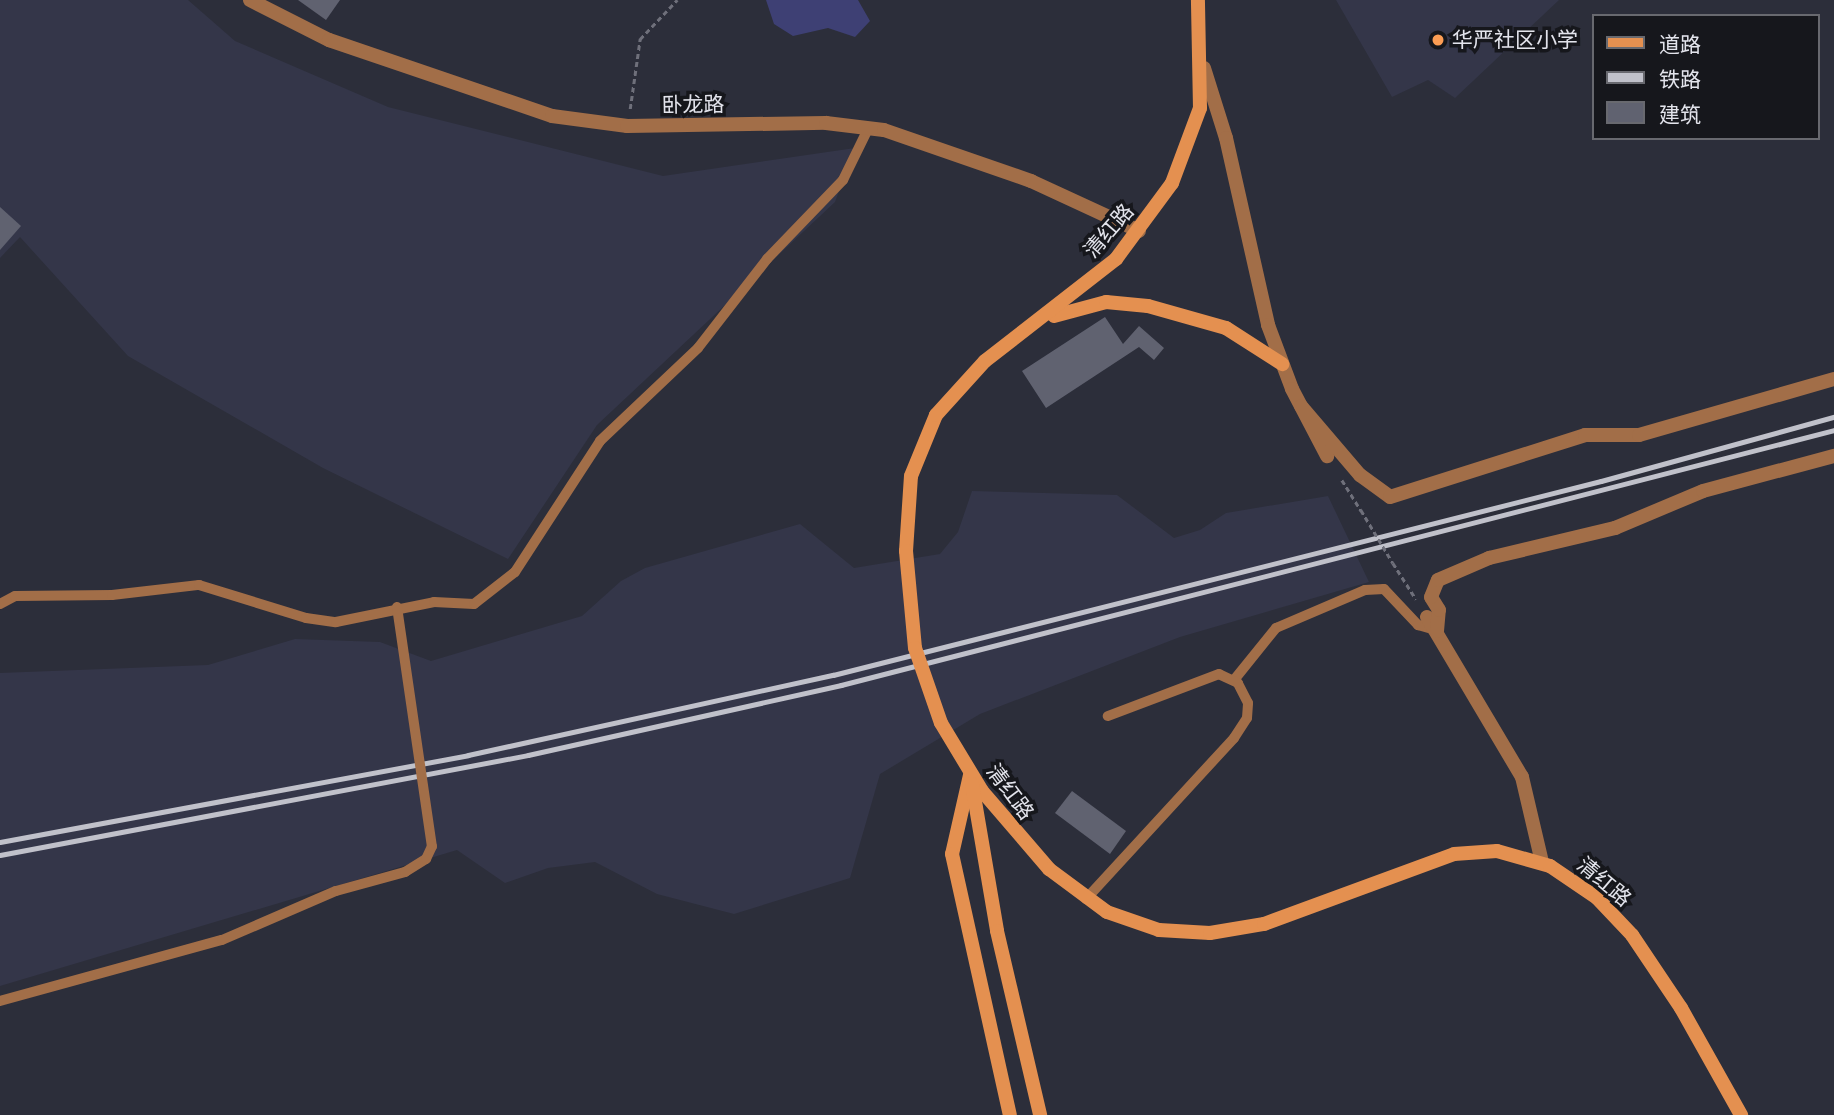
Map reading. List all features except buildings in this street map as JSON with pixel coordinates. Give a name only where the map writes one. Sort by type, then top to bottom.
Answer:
[{"type":"main road","name":"清红路","points":[[1198,0],[1203,68],[1190,145],[1139,231],[1099,276],[1024,331],[965,379],[926,432],[911,476],[906,551],[915,648],[941,723],[971,775],[1033,855],[1086,899],[1144,927],[1210,933],[1287,917],[1454,854],[1497,851],[1542,862],[1578,882],[1632,935],[1681,1008],[1741,1115]]},
{"type":"main road","points":[[1024,331],[1078,307],[1130,303],[1226,328],[1282,364]]},
{"type":"main road","points":[[971,775],[951,854],[1010,1115]]},
{"type":"main road","points":[[971,775],[997,932],[1040,1115]]},
{"type":"street","name":"卧龙路","points":[[250,0],[329,40],[525,108],[575,121],[627,126],[826,122],[869,127],[997,167],[1139,231]]},
{"type":"street","points":[[1203,68],[1226,138],[1259,294],[1282,364],[1327,456]]},
{"type":"street","points":[[1301,406],[1360,475],[1390,497],[1585,435],[1639,435],[1834,379]]},
{"type":"street","points":[[1437,631],[1438,610],[1431,597],[1438,580],[1489,558],[1615,528],[1703,491],[1834,456]]},
{"type":"street","points":[[1427,617],[1522,777],[1542,862]]},
{"type":"lane","points":[[0,604],[15,596],[111,595],[200,586],[335,622],[397,607],[474,604],[515,572],[600,441],[698,348],[767,258],[810,220],[843,180],[869,127]]},
{"type":"lane","points":[[1234,680],[1276,628],[1365,590],[1384,589],[1419,625],[1437,631]]},
{"type":"lane","points":[[0,1001],[222,940],[336,891],[405,872],[426,859],[432,846],[397,607]]},
{"type":"lane","points":[[1086,899],[1247,718],[1245,694],[1234,680],[1219,674],[1108,716]]},
{"type":"path","points":[[627,126],[640,39],[677,0]]},
{"type":"path","points":[[1341,478],[1427,617]]},
{"type":"shaded area","points":[[0,0],[188,0],[235,41],[388,107],[663,176],[855,148],[835,202],[597,425],[508,559],[323,468],[128,356],[20,237],[0,258]]},
{"type":"shaded area","points":[[766,0],[858,0],[870,21],[855,37],[828,28],[793,36],[774,24]]},
{"type":"shaded area","name":"华严社区小学","points":[[1336,0],[1559,0],[1455,98],[1428,80],[1392,97]]},
{"type":"shaded area","points":[[972,491],[1117,495],[1174,538],[1200,530],[1226,513],[1328,496],[1369,582],[1180,637],[980,714],[880,774],[850,878],[734,914],[657,894],[595,862],[548,868],[505,883],[457,850],[0,986],[0,673],[208,665],[295,639],[380,642],[431,661],[582,616],[621,581],[645,568],[800,524],[854,568],[940,554],[958,532]]},
{"type":"railway","points":[[0,842],[468,755],[833,675],[1601,481],[1834,417]]},
{"type":"railway","points":[[0,855],[528,755],[841,685],[1834,430]]},
{"type":"place","name":"华严社区小学","points":[[1438,40]]}]
